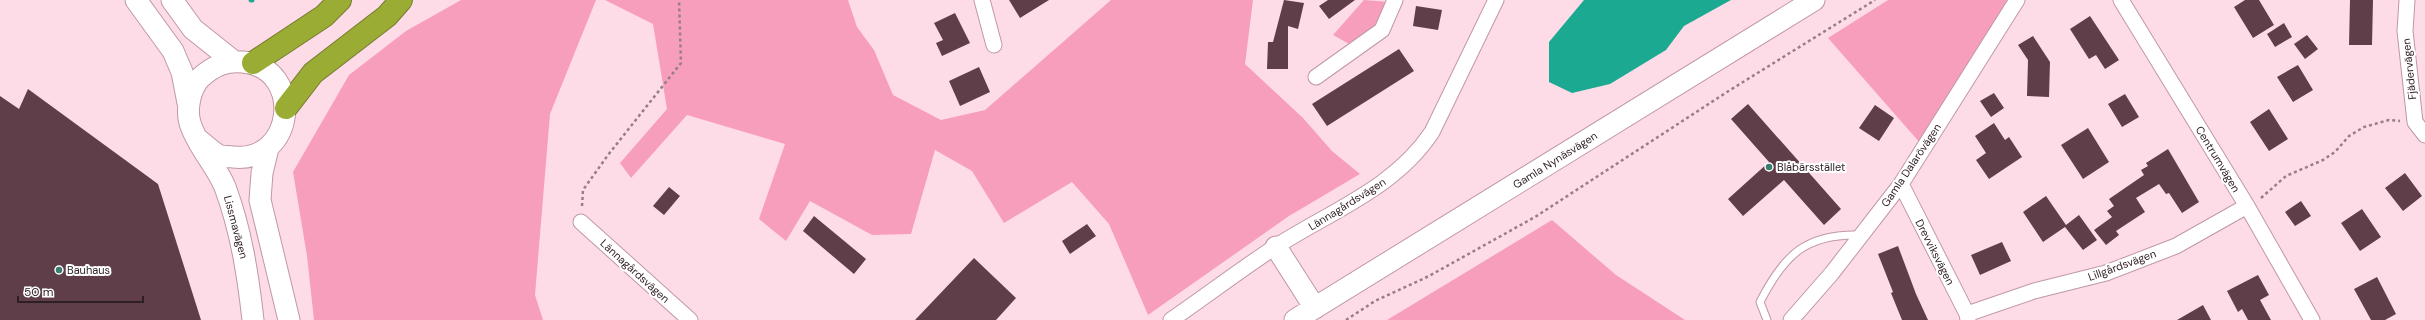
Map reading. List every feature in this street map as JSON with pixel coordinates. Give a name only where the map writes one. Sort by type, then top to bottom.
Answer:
[{"type":"highway","points":[[242,62],[324,16],[340,0]]},
{"type":"highway","points":[[286,108],[313,73],[387,16],[401,0]]},
{"type":"street","points":[[136,0],[173,51],[182,72],[190,123],[199,140],[219,155],[245,158],[268,148]]},
{"type":"street","points":[[172,0],[193,29],[242,62],[270,73],[282,89],[286,108],[282,130],[268,148],[262,173],[260,200],[289,320]]},
{"type":"street","points":[[982,0],[994,45]]},
{"type":"street","points":[[1316,77],[1382,30],[1395,0]]},
{"type":"street","name":"Lännagårdsvägen","points":[[1171,320],[1276,247],[1375,189],[1404,167],[1420,149],[1446,106],[1496,0]]},
{"type":"street","name":"Gamla Nynäsvägen","points":[[1295,320],[1814,0]]},
{"type":"street","name":"Gamla Dalarövägen","points":[[1791,320],[1862,235],[1901,184],[2017,0]]},
{"type":"street","name":"Centrumvägen","points":[[2121,0],[2247,206],[2312,320]]},
{"type":"street","name":"Fjädervägen","points":[[2407,0],[2405,31],[2415,122]]},
{"type":"street","points":[[188,103],[196,83],[211,67],[242,62]]},
{"type":"street","points":[[2415,122],[2425,135]]},
{"type":"street","name":"Lissmavägen","points":[[199,140],[224,186],[235,220],[247,267],[253,320]]},
{"type":"street","name":"Drevviksvägen","points":[[1901,184],[1967,317]]},
{"type":"street","name":"Lillgårdsvägen","points":[[1967,317],[2034,291],[2106,274],[2176,246],[2247,206]]},
{"type":"street","name":"Lännagårdsvägen","points":[[581,222],[690,320]]},
{"type":"street","points":[[1276,247],[1315,308]]},
{"type":"lane","points":[[1767,320],[1760,302],[1775,273],[1806,243],[1841,234],[1862,235]]},
{"type":"path","points":[[581,222],[583,190],[608,155],[681,63],[679,0]]},
{"type":"path","points":[[1346,320],[1375,301],[1429,276],[1535,216],[1727,92],[1875,0]]},
{"type":"path","points":[[2247,206],[2266,196],[2286,176],[2323,160],[2335,152],[2349,136],[2364,126],[2389,120],[2415,122]]},
{"type":"shaded area","points":[[461,0],[596,0],[550,114],[535,295],[543,320],[314,320],[307,256],[293,172],[349,75],[406,31]]},
{"type":"shaded area","points":[[605,0],[848,0],[857,27],[874,50],[893,95],[941,120],[985,110],[1111,0],[1253,0],[1245,64],[1303,118],[1332,151],[1360,174],[1289,216],[1148,315],[1109,224],[1072,182],[1004,223],[972,171],[935,150],[911,234],[872,235],[810,201],[786,241],[759,219],[785,144],[687,115],[631,178],[620,163],[667,109],[653,24]]},
{"type":"shaded area","points":[[1364,0],[1389,2],[1378,27],[1351,45],[1333,35]]},
{"type":"shaded area","points":[[1584,0],[1731,0],[1684,26],[1666,50],[1610,84],[1572,93],[1549,82],[1549,42]]},
{"type":"shaded area","points":[[1888,0],[2007,0],[1921,144],[1828,38]]},
{"type":"shaded area","points":[[1552,220],[1616,275],[1685,320],[1387,320]]},
{"type":"building","points":[[1009,0],[1049,0],[1020,18]]},
{"type":"building","points":[[1284,0],[1304,3],[1298,29],[1288,26],[1288,69],[1267,69],[1268,42],[1273,42]]},
{"type":"building","points":[[1328,0],[1355,0],[1329,19],[1319,6]]},
{"type":"building","points":[[2245,0],[2259,0],[2274,25],[2253,38],[2234,7]]},
{"type":"building","points":[[2350,0],[2373,0],[2372,45],[2349,45]]},
{"type":"building","points":[[1416,6],[1442,10],[1438,30],[1413,26]]},
{"type":"building","points":[[955,13],[970,43],[942,56],[936,43],[943,40],[934,23]]},
{"type":"building","points":[[2090,16],[2119,60],[2105,69],[2096,55],[2089,59],[2070,29]]},
{"type":"building","points":[[2284,23],[2292,37],[2275,47],[2267,34]]},
{"type":"building","points":[[2307,35],[2318,49],[2305,59],[2294,44]]},
{"type":"building","points":[[2033,36],[2050,62],[2049,97],[2027,96],[2028,60],[2018,45]]},
{"type":"building","points":[[1399,49],[1414,71],[1327,126],[1312,104]]},
{"type":"building","points":[[2298,65],[2313,90],[2293,102],[2277,77]]},
{"type":"building","points":[[979,67],[990,92],[960,106],[949,81]]},
{"type":"building","points":[[28,89],[158,184],[201,320],[0,320],[0,96],[19,109]]},
{"type":"building","points":[[1994,93],[2004,108],[1991,117],[1980,101]]},
{"type":"building","points":[[2125,94],[2139,117],[2122,127],[2108,104]]},
{"type":"building","points":[[1748,104],[1841,209],[1824,225],[1784,180],[1743,216],[1728,199],[1769,162],[1731,119]]},
{"type":"building","points":[[1875,105],[1894,118],[1879,141],[1859,128]]},
{"type":"building","points":[[2269,109],[2288,139],[2269,151],[2250,122]]},
{"type":"building","points":[[1994,123],[2005,140],[2009,137],[2022,157],[1989,179],[1976,160],[1986,153],[1975,136]]},
{"type":"building","points":[[2088,128],[2109,162],[2083,179],[2061,145]]},
{"type":"building","points":[[2168,149],[2199,202],[2182,213],[2169,193],[2166,194],[2159,184],[2136,198],[2145,212],[2116,231],[2119,235],[2106,245],[2094,230],[2112,217],[2107,211],[2114,206],[2109,199],[2144,175],[2141,170],[2148,166],[2146,163]]},
{"type":"building","points":[[2405,173],[2422,196],[2403,211],[2385,188]]},
{"type":"building","points":[[669,187],[680,196],[664,215],[653,206]]},
{"type":"building","points":[[2046,196],[2066,225],[2079,215],[2097,240],[2083,250],[2065,227],[2043,242],[2023,212]]},
{"type":"building","points":[[2301,201],[2311,216],[2295,226],[2285,212]]},
{"type":"building","points":[[2362,209],[2381,237],[2360,251],[2341,223]]},
{"type":"building","points":[[814,216],[866,259],[854,274],[803,231]]},
{"type":"building","points":[[1087,224],[1096,236],[1070,254],[1062,241]]},
{"type":"building","points":[[2002,242],[2011,261],[1980,275],[1971,255]]},
{"type":"building","points":[[1898,246],[1916,294],[1928,320],[1902,320],[1891,293],[1893,292],[1878,254]]},
{"type":"building","points":[[974,258],[1016,298],[996,320],[915,320]]},
{"type":"building","points":[[2258,275],[2269,295],[2260,300],[2271,320],[2248,320],[2242,309],[2238,312],[2227,291]]},
{"type":"building","points":[[2377,277],[2396,314],[2385,320],[2371,320],[2354,289]]},
{"type":"building","points":[[2203,305],[2211,320],[2177,320]]},
{"type":"place","name":"Blåbärsstället","points":[[1769,167]]},
{"type":"place","name":"Bauhaus","points":[[59,270]]}]
